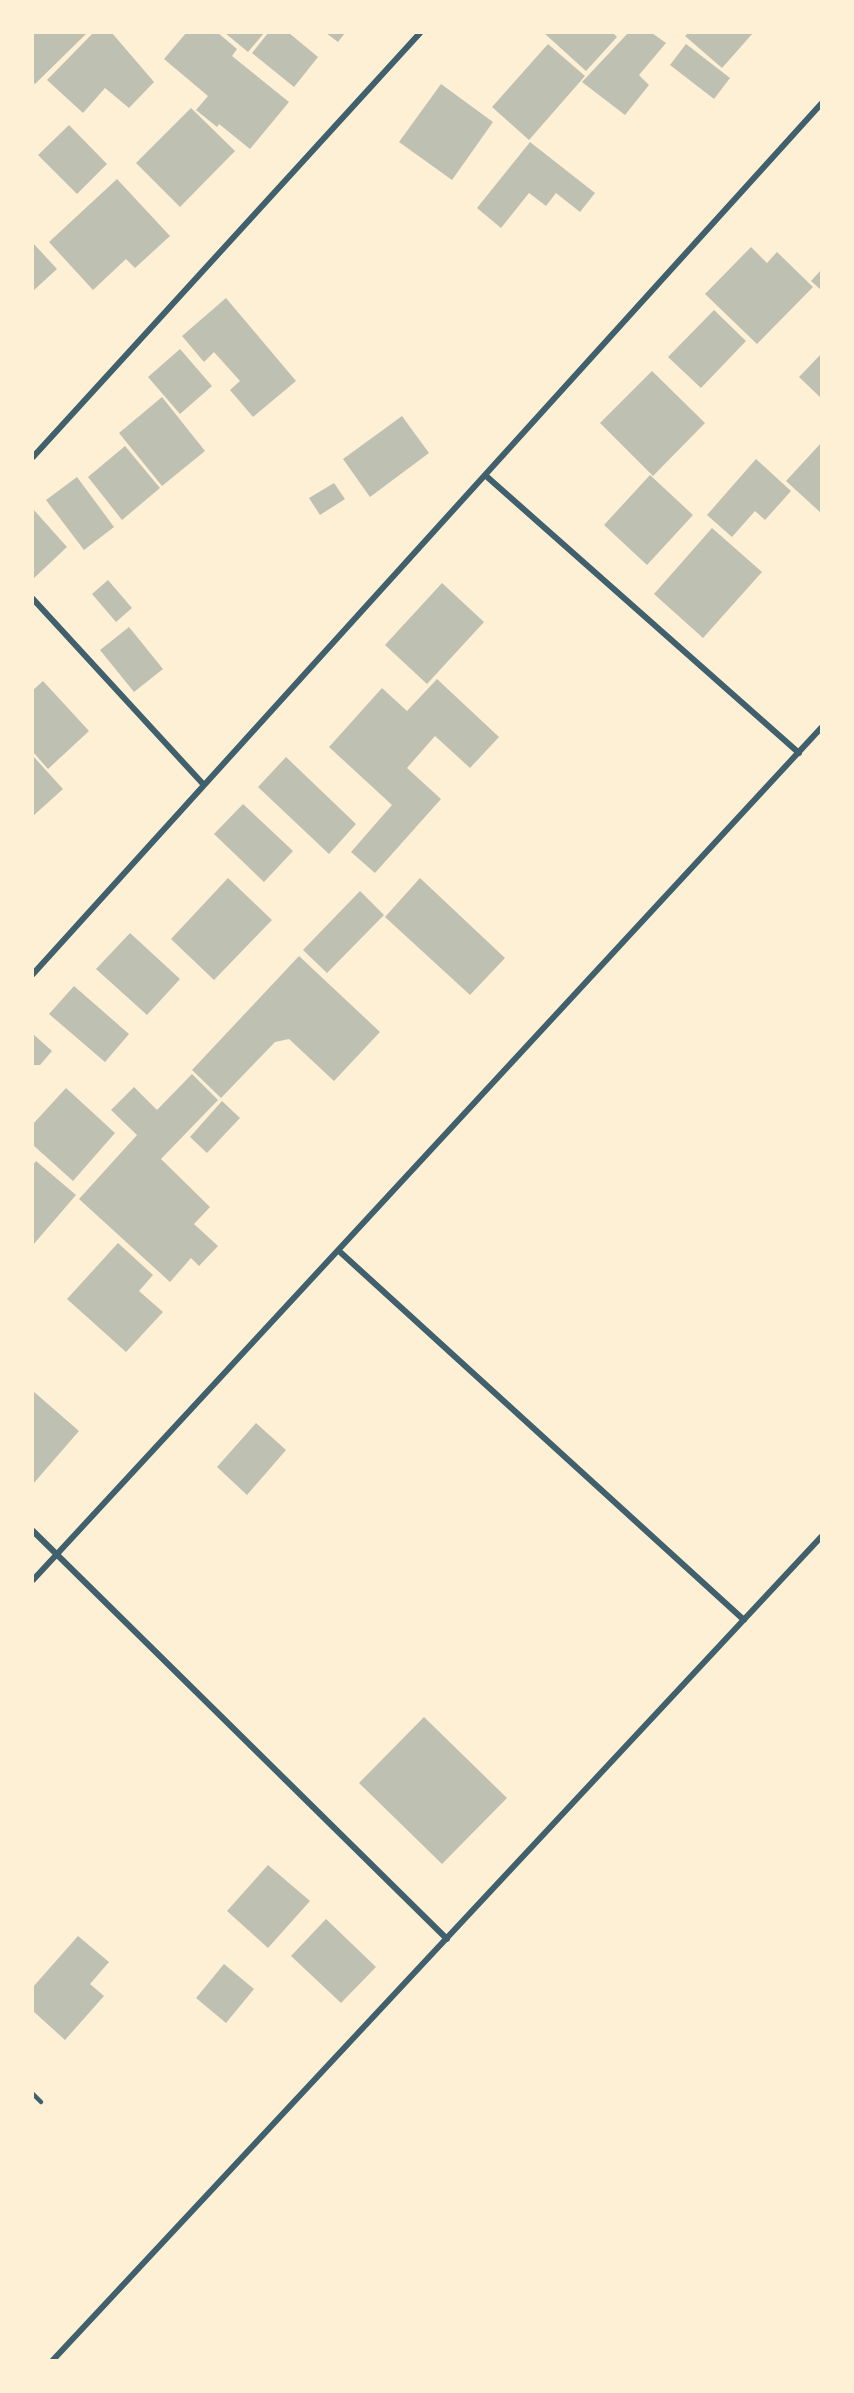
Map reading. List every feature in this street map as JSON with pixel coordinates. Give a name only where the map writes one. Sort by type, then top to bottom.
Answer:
[{"type":"street","points":[[33,457],[420,33]]},
{"type":"street","points":[[33,974],[821,104]]},
{"type":"street","points":[[485,475],[799,753]]},
{"type":"street","points":[[33,599],[204,785]]},
{"type":"street","points":[[33,1581],[821,728]]},
{"type":"street","points":[[339,1251],[744,1620]]},
{"type":"street","points":[[33,1531],[447,1939]]},
{"type":"street","points":[[53,2360],[821,1537]]},
{"type":"lane","points":[[33,2094],[41,2102]]},
{"type":"building","points":[[33,33],[87,33],[35,84],[33,82]]},
{"type":"building","points":[[93,33],[112,33],[154,82],[129,108],[105,88],[83,113],[47,80]]},
{"type":"building","points":[[186,33],[218,33],[237,49],[232,56],[289,102],[250,149],[219,124],[217,127],[196,110],[208,96],[164,59]]},
{"type":"building","points":[[225,33],[264,33],[248,52]]},
{"type":"building","points":[[268,33],[289,33],[318,57],[294,87],[252,53]]},
{"type":"building","points":[[326,33],[345,33],[338,42]]},
{"type":"building","points":[[544,33],[613,33],[617,37],[586,71]]},
{"type":"building","points":[[628,33],[652,33],[666,43],[639,75],[649,85],[625,115],[582,82]]},
{"type":"building","points":[[688,33],[753,33],[722,68],[685,36]]},
{"type":"building","points":[[548,44],[585,76],[529,140],[492,107]]},
{"type":"building","points":[[686,44],[730,78],[714,99],[670,65]]},
{"type":"building","points":[[441,84],[493,122],[452,180],[399,142]]},
{"type":"building","points":[[191,108],[235,151],[180,207],[136,163]]},
{"type":"building","points":[[69,125],[107,164],[77,194],[38,155]]},
{"type":"building","points":[[530,142],[595,193],[580,212],[556,193],[546,206],[529,193],[501,228],[477,208]]},
{"type":"building","points":[[117,179],[170,236],[135,268],[126,259],[93,290],[49,242]]},
{"type":"building","points":[[33,243],[57,269],[33,291]]},
{"type":"building","points":[[751,247],[767,263],[777,252],[813,287],[757,344],[705,294]]},
{"type":"building","points":[[821,270],[821,290],[811,281]]},
{"type":"building","points":[[226,298],[296,381],[253,417],[230,390],[240,381],[214,352],[204,362],[182,336]]},
{"type":"building","points":[[714,310],[746,341],[701,388],[668,357]]},
{"type":"building","points":[[180,349],[212,386],[180,414],[148,377]]},
{"type":"building","points":[[821,354],[821,398],[799,377]]},
{"type":"building","points":[[652,371],[705,423],[653,476],[600,423]]},
{"type":"building","points":[[162,397],[205,451],[162,486],[119,433]]},
{"type":"building","points":[[402,416],[429,453],[370,497],[343,459]]},
{"type":"building","points":[[821,443],[821,513],[786,481]]},
{"type":"building","points":[[125,446],[160,488],[122,520],[88,477]]},
{"type":"building","points":[[756,459],[791,491],[765,520],[755,511],[732,537],[707,515]]},
{"type":"building","points":[[650,475],[693,515],[647,565],[604,525]]},
{"type":"building","points":[[77,477],[114,527],[84,550],[46,500]]},
{"type":"building","points":[[334,483],[345,499],[320,515],[309,498]]},
{"type":"building","points":[[33,509],[67,547],[33,579]]},
{"type":"building","points":[[712,528],[762,572],[703,638],[654,594]]},
{"type":"building","points":[[108,580],[132,608],[116,622],[92,594]]},
{"type":"building","points":[[442,583],[484,622],[427,684],[385,645]]},
{"type":"building","points":[[129,627],[163,669],[134,692],[100,650]]},
{"type":"building","points":[[437,679],[499,737],[470,768],[435,736],[407,768],[441,799],[375,873],[351,852],[392,805],[329,747],[382,688],[407,711]]},
{"type":"building","points":[[43,681],[89,731],[48,769],[33,752],[33,690]]},
{"type":"building","points":[[33,756],[63,789],[33,816]]},
{"type":"building","points":[[286,757],[356,824],[329,854],[258,787]]},
{"type":"building","points":[[243,804],[293,851],[264,882],[214,834]]},
{"type":"building","points":[[228,878],[272,920],[214,980],[171,939]]},
{"type":"building","points":[[420,878],[505,958],[470,995],[385,917]]},
{"type":"building","points":[[360,891],[384,915],[327,973],[303,950]]},
{"type":"building","points":[[130,933],[180,979],[147,1015],[96,969]]},
{"type":"building","points":[[299,956],[380,1032],[334,1081],[289,1039],[275,1042],[221,1098],[192,1070]]},
{"type":"building","points":[[74,986],[129,1034],[105,1062],[49,1014]]},
{"type":"building","points":[[33,1034],[52,1051],[40,1065],[33,1065]]},
{"type":"building","points":[[192,1074],[218,1100],[161,1159],[210,1207],[194,1224],[218,1246],[199,1266],[191,1258],[170,1282],[79,1199],[137,1135],[111,1110],[134,1087],[157,1110]]},
{"type":"building","points":[[66,1088],[115,1133],[73,1181],[33,1145],[33,1124]]},
{"type":"building","points":[[222,1101],[240,1118],[207,1153],[190,1137]]},
{"type":"building","points":[[36,1161],[76,1195],[33,1245],[33,1165]]},
{"type":"building","points":[[118,1243],[153,1275],[139,1291],[163,1312],[126,1352],[67,1299]]},
{"type":"building","points":[[33,1391],[79,1431],[33,1484]]},
{"type":"building","points":[[256,1423],[286,1450],[247,1495],[217,1467]]},
{"type":"building","points":[[424,1717],[507,1798],[442,1864],[359,1783]]},
{"type":"building","points":[[268,1865],[310,1901],[268,1948],[227,1911]]},
{"type":"building","points":[[326,1919],[376,1967],[341,2003],[291,1956]]},
{"type":"building","points":[[78,1936],[109,1962],[90,1984],[104,1996],[65,2040],[33,2011],[33,1987]]},
{"type":"building","points":[[224,1964],[254,1989],[226,2023],[196,1998]]}]
